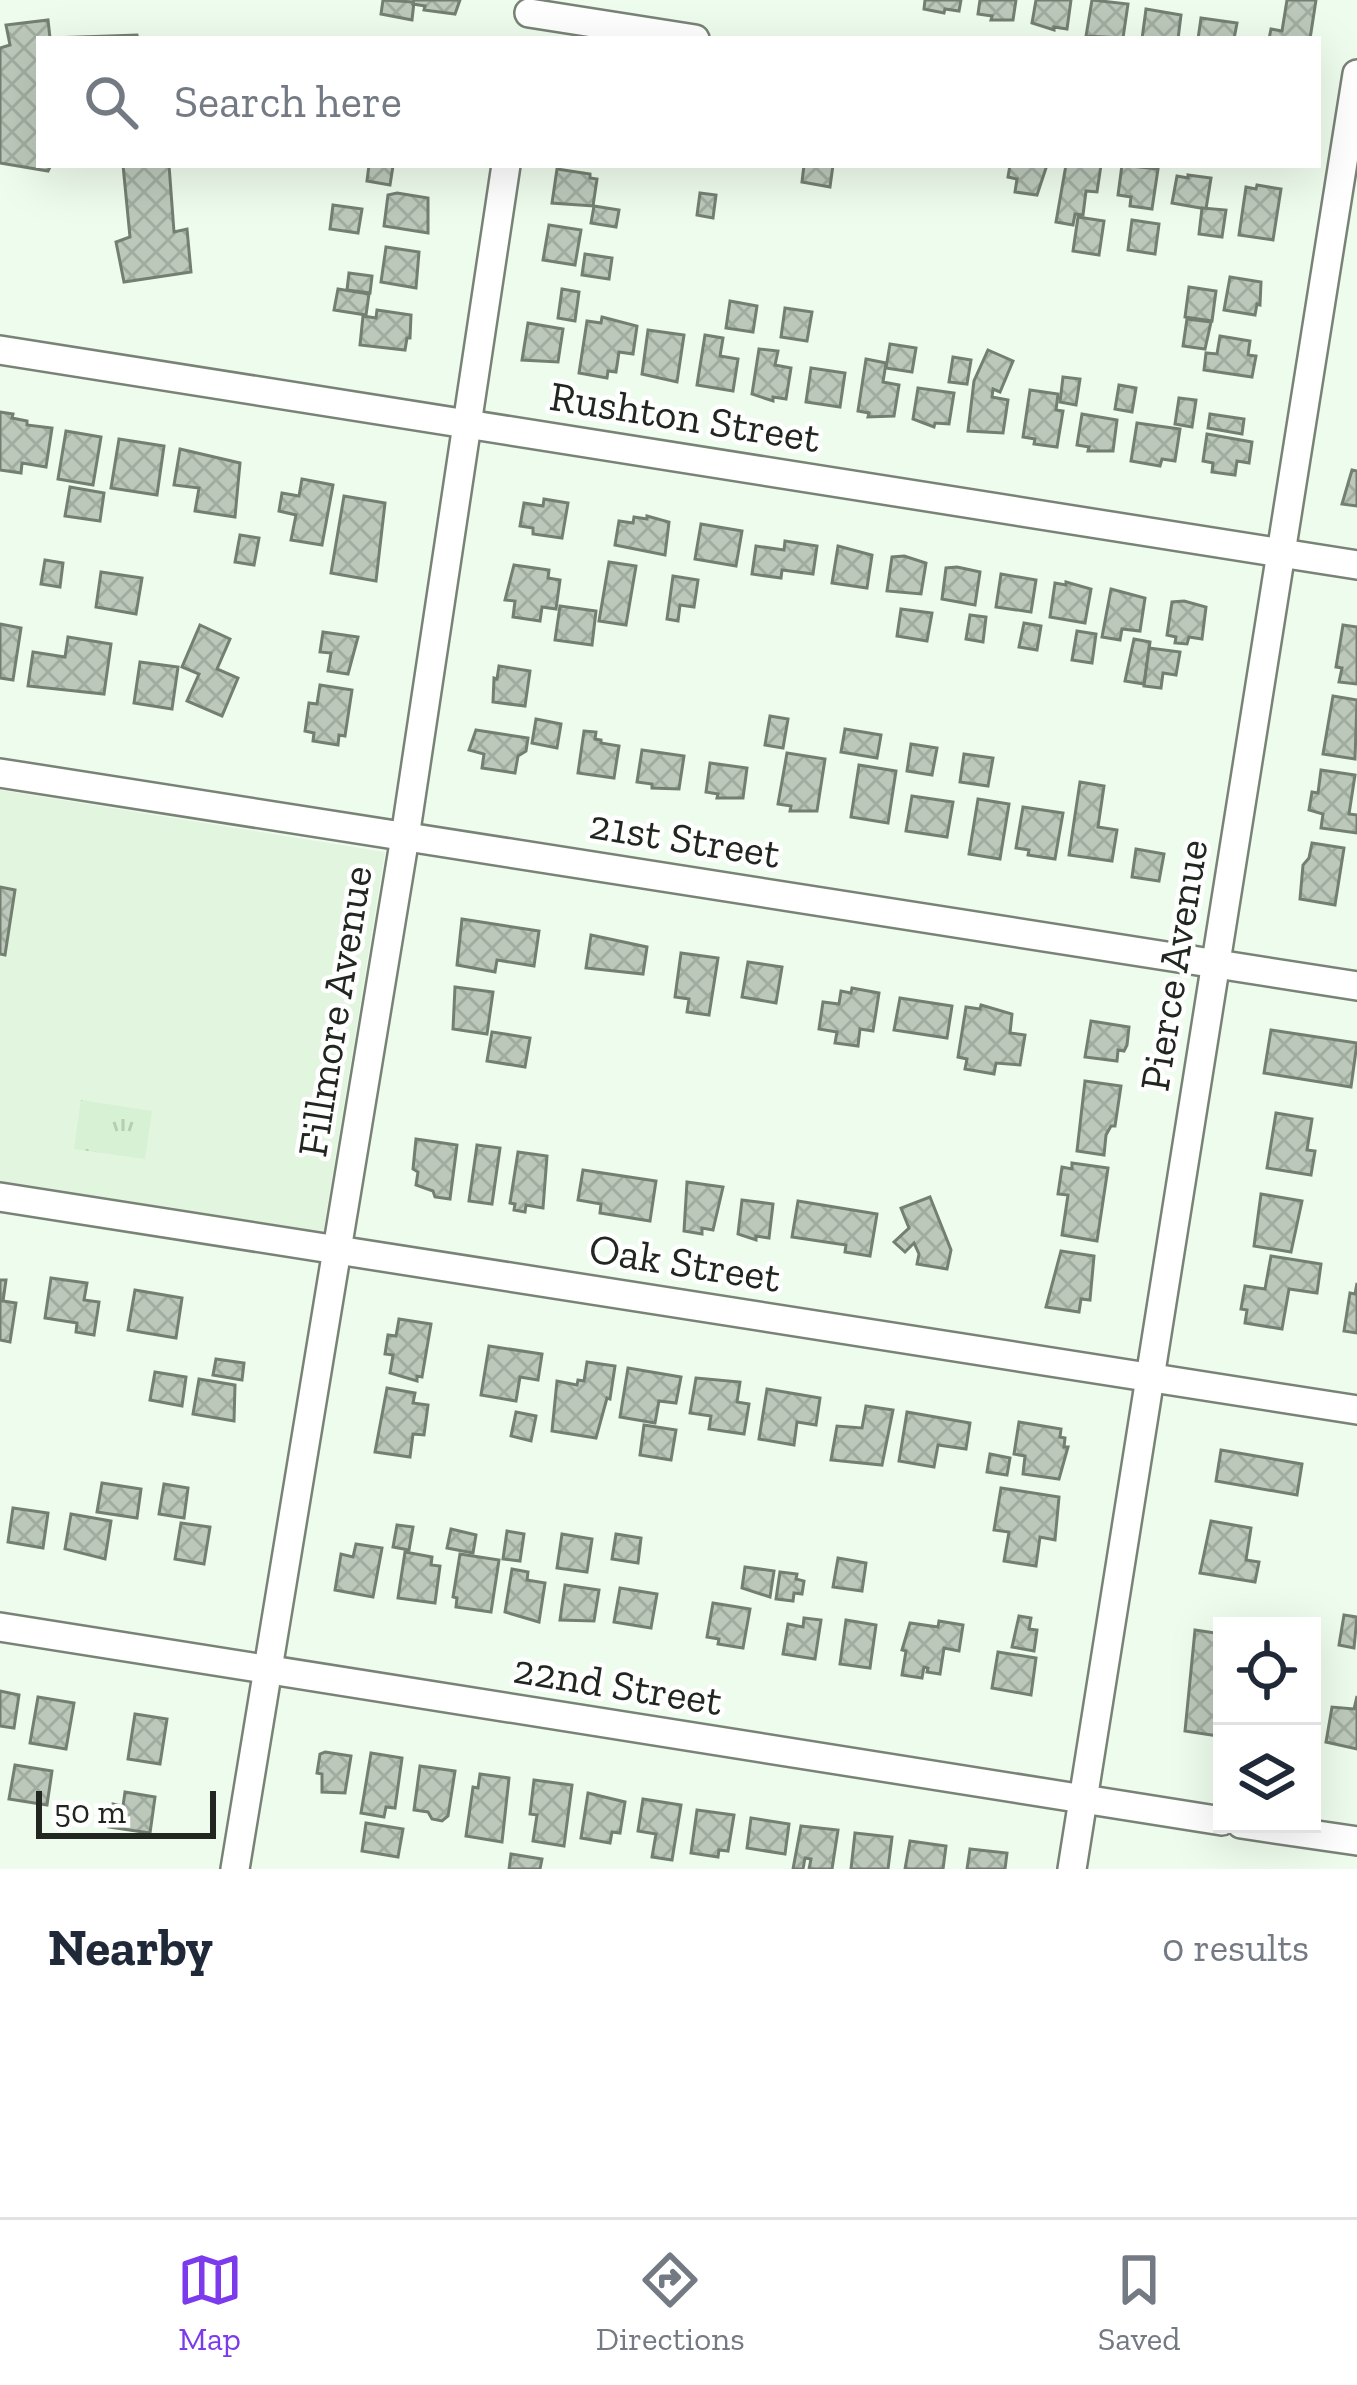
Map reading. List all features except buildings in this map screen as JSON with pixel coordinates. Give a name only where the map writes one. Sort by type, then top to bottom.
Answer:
[{"type":"street","points":[[528,17],[672,36]]},
{"type":"street","name":"Pierce Avenue","points":[[1072,1869],[1281,554],[1352,142],[1357,74]]},
{"type":"street","points":[[1321,137],[1352,142]]},
{"type":"street","name":"Fillmore Avenue","points":[[235,1869],[405,837],[506,168]]},
{"type":"street","name":"Rushton Street","points":[[0,350],[1357,566]]},
{"type":"street","name":"21st Street","points":[[0,773],[1357,986]]},
{"type":"street","name":"Oak Street","points":[[0,1197],[1357,1410]]},
{"type":"street","name":"22nd Street","points":[[0,1627],[1213,1820]]},
{"type":"street","points":[[1302,1833],[1357,1841]]},
{"type":"shaded area","points":[[0,790],[385,852],[323,1233],[0,1183]]},
{"type":"green space","points":[[81,1100],[152,1111],[145,1159],[74,1149]]}]
